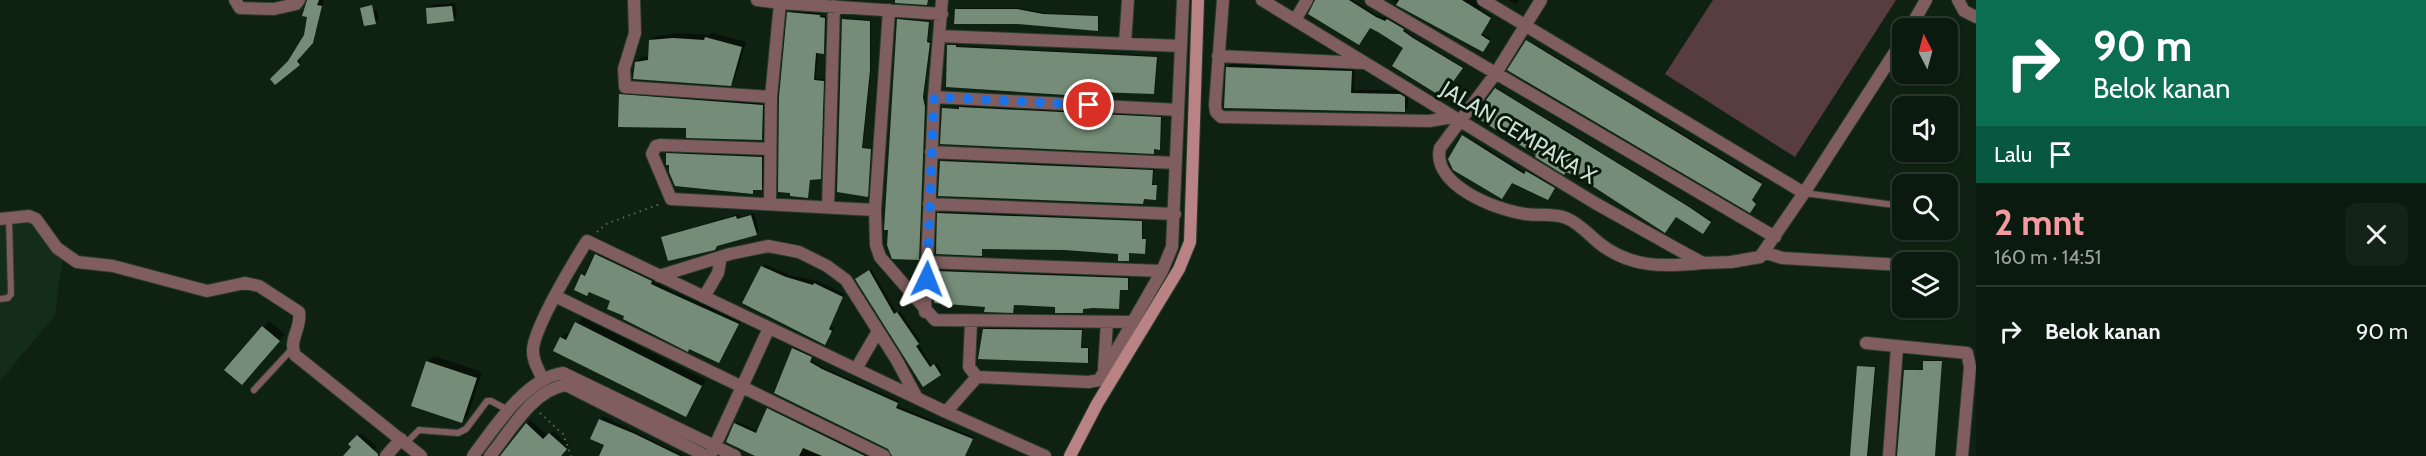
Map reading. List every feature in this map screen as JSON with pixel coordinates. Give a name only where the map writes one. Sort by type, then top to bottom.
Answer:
[{"type":"street","points":[[235,0],[240,8],[274,9],[295,4],[299,0]]},
{"type":"street","points":[[634,0],[635,33],[624,69],[625,87],[771,97]]},
{"type":"street","points":[[757,0],[942,14]]},
{"type":"street","points":[[926,312],[931,152],[942,0]]},
{"type":"street","points":[[1125,43],[1128,0]]},
{"type":"street","points":[[1222,0],[1215,105],[1216,112],[1221,117],[1429,121],[1456,118]]},
{"type":"street","name":"JALAN CEMPAKA X","points":[[1262,0],[1595,202],[1703,262]]},
{"type":"street","points":[[1295,20],[1307,0]]},
{"type":"street","points":[[1371,0],[1775,237]]},
{"type":"street","points":[[1483,0],[1804,193]]},
{"type":"street","points":[[1541,0],[1496,74],[1456,118],[1440,148],[1438,156],[1442,171],[1457,186],[1505,209],[1525,214],[1565,218],[1576,223],[1616,256],[1653,266],[1746,260],[1760,256],[1775,237],[1892,57]]},
{"type":"street","points":[[1916,18],[1926,0]]},
{"type":"street","points":[[1958,0],[1964,11],[1976,17]]},
{"type":"street","points":[[971,322],[969,367],[977,377],[1089,382],[1099,380],[1125,347],[1179,269],[1190,242],[1198,1],[1183,1],[1173,240],[1162,271],[1133,322],[1125,347],[1070,456]]},
{"type":"street","points":[[770,203],[771,97],[780,3]]},
{"type":"street","points":[[828,207],[834,6]]},
{"type":"street","points":[[888,10],[874,210],[876,244],[880,257],[936,321],[1133,322]]},
{"type":"street","points":[[1182,17],[1197,18]]},
{"type":"street","points":[[939,36],[1180,46]]},
{"type":"street","points":[[1218,56],[1364,63]]},
{"type":"street","points":[[934,97],[1179,110]]},
{"type":"street","points":[[770,149],[656,146],[652,154],[653,162],[671,199],[874,210]]},
{"type":"street","points":[[931,152],[1176,163]]},
{"type":"street","points":[[929,204],[1175,214]]},
{"type":"street","points":[[4,218],[29,216],[36,219],[57,248],[77,262],[113,266],[207,291],[245,283],[269,290],[299,312],[301,322],[292,349],[295,356],[421,456]]},
{"type":"street","points":[[1173,240],[1190,242]]},
{"type":"street","points":[[543,380],[534,361],[533,350],[555,296],[586,241],[946,412],[1045,456]]},
{"type":"street","points":[[659,276],[721,257],[768,246],[800,252],[846,280],[917,398]]},
{"type":"street","points":[[1764,252],[1782,258],[1892,265]]},
{"type":"street","points":[[704,297],[718,273],[721,257]]},
{"type":"street","points":[[928,262],[1162,271]]},
{"type":"street","points":[[555,296],[884,456]]},
{"type":"street","points":[[1104,372],[1107,322]]},
{"type":"street","points":[[710,453],[744,386],[769,328]]},
{"type":"street","points":[[856,369],[879,332]]},
{"type":"street","points":[[1866,343],[1964,351],[1968,355],[1970,367],[1962,456]]},
{"type":"street","points":[[1889,456],[1897,347]]},
{"type":"street","points":[[473,456],[508,410],[543,380],[563,373],[710,453]]},
{"type":"street","points":[[946,412],[977,377]]},
{"type":"street","points":[[490,456],[530,407],[553,387],[566,385],[710,453],[735,456]]},
{"type":"street","points":[[386,456],[404,441]]},
{"type":"lane","points":[[1804,193],[1892,205]]},
{"type":"lane","points":[[0,299],[8,298],[11,294],[4,218]]},
{"type":"lane","points":[[254,390],[292,349]]},
{"type":"lane","points":[[404,441],[419,430],[458,433],[466,429],[487,401],[508,410]]},
{"type":"path","points":[[586,241],[606,224],[671,199]]},
{"type":"path","points":[[530,407],[563,434],[571,456]]},
{"type":"shaded area","points":[[1713,0],[1896,0],[1795,157],[1665,74]]},
{"type":"shaded area","points":[[36,213],[62,261],[55,315],[0,381],[0,221]]},
{"type":"building","points":[[307,0],[319,0],[317,5],[322,6],[313,43],[297,61],[300,65],[275,85],[270,79],[288,61],[304,35],[307,17],[302,16]]},
{"type":"building","points":[[895,0],[928,0],[927,5],[895,3]]},
{"type":"building","points":[[1315,0],[1349,0],[1376,17],[1385,21],[1387,19],[1404,29],[1403,31],[1413,38],[1463,68],[1442,97],[1392,66],[1403,48],[1378,32],[1370,28],[1359,45],[1308,14]]},
{"type":"building","points":[[1399,0],[1462,0],[1491,18],[1481,35],[1490,41],[1483,52],[1396,5]]},
{"type":"building","points":[[372,5],[376,24],[364,26],[360,8]]},
{"type":"building","points":[[452,6],[454,21],[427,24],[426,8]]},
{"type":"building","points":[[955,9],[1017,9],[1043,14],[1098,16],[1098,31],[1018,24],[954,24]]},
{"type":"building","points":[[787,12],[820,15],[825,18],[824,54],[816,53],[814,80],[824,81],[821,179],[810,180],[808,198],[778,192],[779,97]]},
{"type":"building","points":[[842,19],[870,21],[870,70],[862,148],[871,149],[868,197],[837,192]]},
{"type":"building","points":[[897,19],[929,22],[927,42],[930,43],[923,97],[925,107],[919,260],[892,259],[887,245],[888,230],[884,230]]},
{"type":"building","points":[[705,37],[742,47],[731,86],[633,79],[635,62],[648,60],[649,40],[673,38],[704,40]]},
{"type":"building","points":[[1526,40],[1762,184],[1752,200],[1756,204],[1750,213],[1507,70]]},
{"type":"building","points":[[947,45],[1157,57],[1154,94],[1096,92],[1096,97],[946,87]]},
{"type":"building","points":[[1226,67],[1352,71],[1351,93],[1400,94],[1405,97],[1405,112],[1224,108]]},
{"type":"building","points":[[1495,88],[1711,222],[1703,234],[1676,217],[1665,233],[1583,180],[1566,172],[1564,175],[1474,116]]},
{"type":"building","points":[[619,94],[763,105],[762,140],[686,138],[686,128],[618,127]]},
{"type":"building","points":[[959,107],[1161,117],[1160,150],[1154,149],[1154,154],[940,144],[942,108],[959,109]]},
{"type":"building","points":[[1462,135],[1524,174],[1526,171],[1555,188],[1548,200],[1512,183],[1502,199],[1453,170],[1448,159]]},
{"type":"building","points":[[666,153],[762,157],[762,190],[753,190],[753,194],[675,186],[669,172],[669,165],[666,165]]},
{"type":"building","points":[[940,161],[1153,170],[1152,185],[1157,185],[1156,200],[1144,199],[1143,204],[938,196]]},
{"type":"building","points":[[937,213],[1142,221],[1142,239],[1146,239],[1145,254],[1129,253],[1129,261],[1118,261],[1118,254],[1065,250],[982,249],[982,256],[936,254]]},
{"type":"building","points":[[751,215],[757,235],[717,246],[715,250],[668,261],[661,237],[736,216],[737,219]]},
{"type":"building","points":[[595,254],[652,281],[651,284],[739,324],[719,363],[689,349],[688,352],[623,319],[624,316],[607,309],[610,301],[589,292],[587,296],[574,290],[581,274],[585,276]]},
{"type":"building","points":[[761,266],[786,277],[813,285],[814,283],[843,297],[829,329],[832,331],[825,345],[742,303]]},
{"type":"building","points":[[869,270],[894,314],[897,312],[919,344],[916,346],[930,367],[934,364],[941,375],[923,387],[855,279]]},
{"type":"building","points":[[936,271],[1128,278],[1128,290],[1120,290],[1119,309],[1093,308],[1083,309],[1083,313],[1055,313],[1055,307],[1014,305],[1013,313],[984,312],[985,307],[934,303]]},
{"type":"building","points":[[575,322],[702,386],[686,417],[553,351],[560,337],[566,340]]},
{"type":"building","points":[[262,326],[280,341],[242,385],[224,370]]},
{"type":"building","points":[[983,329],[1082,330],[1081,348],[1088,348],[1088,363],[978,359]]},
{"type":"building","points":[[792,348],[812,357],[810,362],[822,369],[898,403],[896,408],[973,439],[965,456],[892,456],[888,449],[774,393]]},
{"type":"building","points":[[426,361],[477,378],[462,423],[411,406]]},
{"type":"building","points":[[1923,361],[1942,361],[1935,456],[1897,456],[1904,370],[1923,370]]},
{"type":"building","points":[[1857,366],[1875,367],[1867,456],[1850,456]]},
{"type":"building","points":[[767,408],[865,456],[822,456],[803,448],[799,456],[755,456],[726,442],[734,423],[756,433]]},
{"type":"building","points":[[599,419],[680,456],[599,456],[604,445],[590,439]]},
{"type":"building","points":[[526,423],[543,439],[549,433],[567,449],[561,456],[500,456]]},
{"type":"building","points":[[357,435],[378,456],[343,456],[351,447],[348,444]]},
{"type":"route","points":[[927,279],[934,97],[1089,105]]}]
